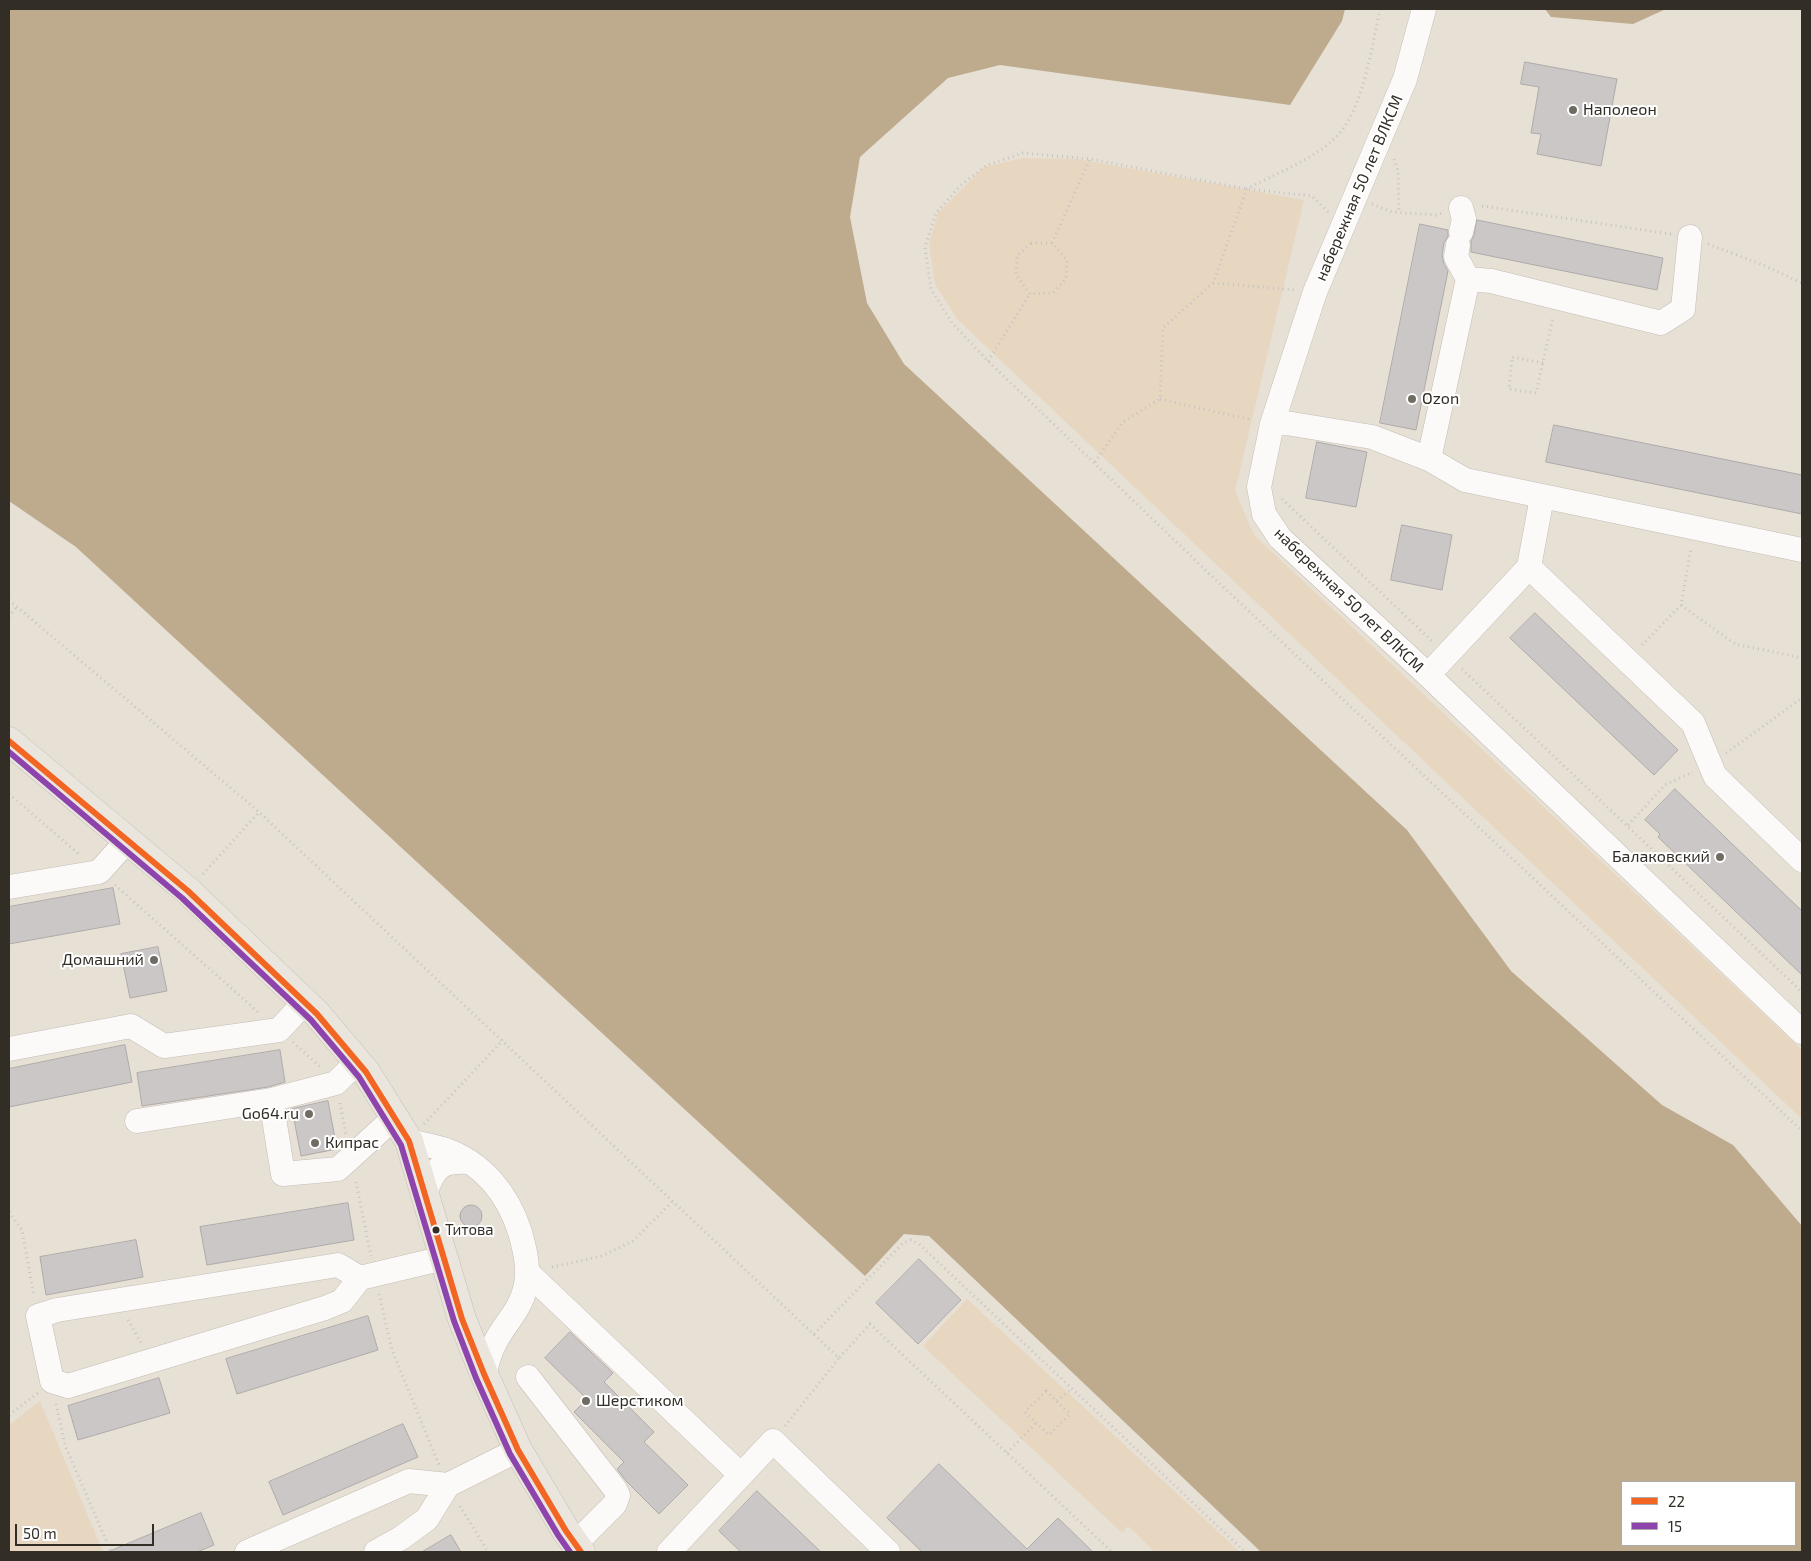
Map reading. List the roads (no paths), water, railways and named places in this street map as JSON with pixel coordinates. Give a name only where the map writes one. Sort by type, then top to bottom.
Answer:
[{"type":"main road","points":[[9,741],[188,890],[317,1014],[358,1062],[395,1117],[408,1141],[462,1319],[518,1450],[578,1548]]},
{"type":"street","name":"набережная 50 лет ВЛКСМ","points":[[1424,9],[1405,78],[1315,292],[1272,424],[1259,487],[1264,514],[1280,538],[1428,675],[1802,1032]]},
{"type":"street","points":[[1429,459],[1468,279],[1456,257],[1464,219],[1461,208]]},
{"type":"street","points":[[1468,279],[1491,281],[1661,322],[1683,309],[1690,237]]},
{"type":"street","points":[[1272,424],[1286,423],[1372,436],[1429,459],[1465,480],[1802,550]]},
{"type":"street","points":[[1428,675],[1529,566],[1542,497]]},
{"type":"street","points":[[1529,566],[1693,723],[1715,776],[1802,860]]},
{"type":"street","points":[[9,887],[100,872],[128,840]]},
{"type":"street","points":[[9,1049],[131,1026],[164,1046],[279,1030],[305,1002]]},
{"type":"street","points":[[137,1120],[271,1100],[336,1083],[358,1062]]},
{"type":"street","points":[[271,1100],[283,1174],[338,1169],[395,1117]]},
{"type":"street","points":[[408,1141],[446,1151],[484,1172],[502,1193],[514,1216],[524,1247],[528,1273],[525,1290],[516,1312],[493,1346],[484,1374]]},
{"type":"street","points":[[425,1193],[431,1177],[440,1167],[453,1161],[469,1162]]},
{"type":"street","points":[[360,1278],[338,1265],[58,1310],[38,1316],[52,1381],[68,1386],[334,1304],[342,1301],[360,1278],[444,1258]]},
{"type":"street","points":[[528,1273],[741,1475]]},
{"type":"street","points":[[528,1377],[618,1495],[615,1504],[578,1548]]},
{"type":"street","points":[[670,1552],[772,1441],[888,1552]]},
{"type":"street","points":[[376,1552],[401,1538],[427,1519],[448,1485],[518,1450]]},
{"type":"street","points":[[247,1552],[409,1481],[448,1485]]},
{"type":"place","name":"Наполеон","points":[[1573,110]]},
{"type":"place","name":"Ozon","points":[[1412,399]]},
{"type":"place","name":"Балаковский","points":[[1720,857]]},
{"type":"place","name":"Домашний","points":[[154,960]]},
{"type":"place","name":"Go64.ru","points":[[309,1114]]},
{"type":"place","name":"Кипрас","points":[[315,1143]]},
{"type":"place","name":"Титова","points":[[436,1230]]},
{"type":"place","name":"Шерстиком","points":[[586,1401]]}]
